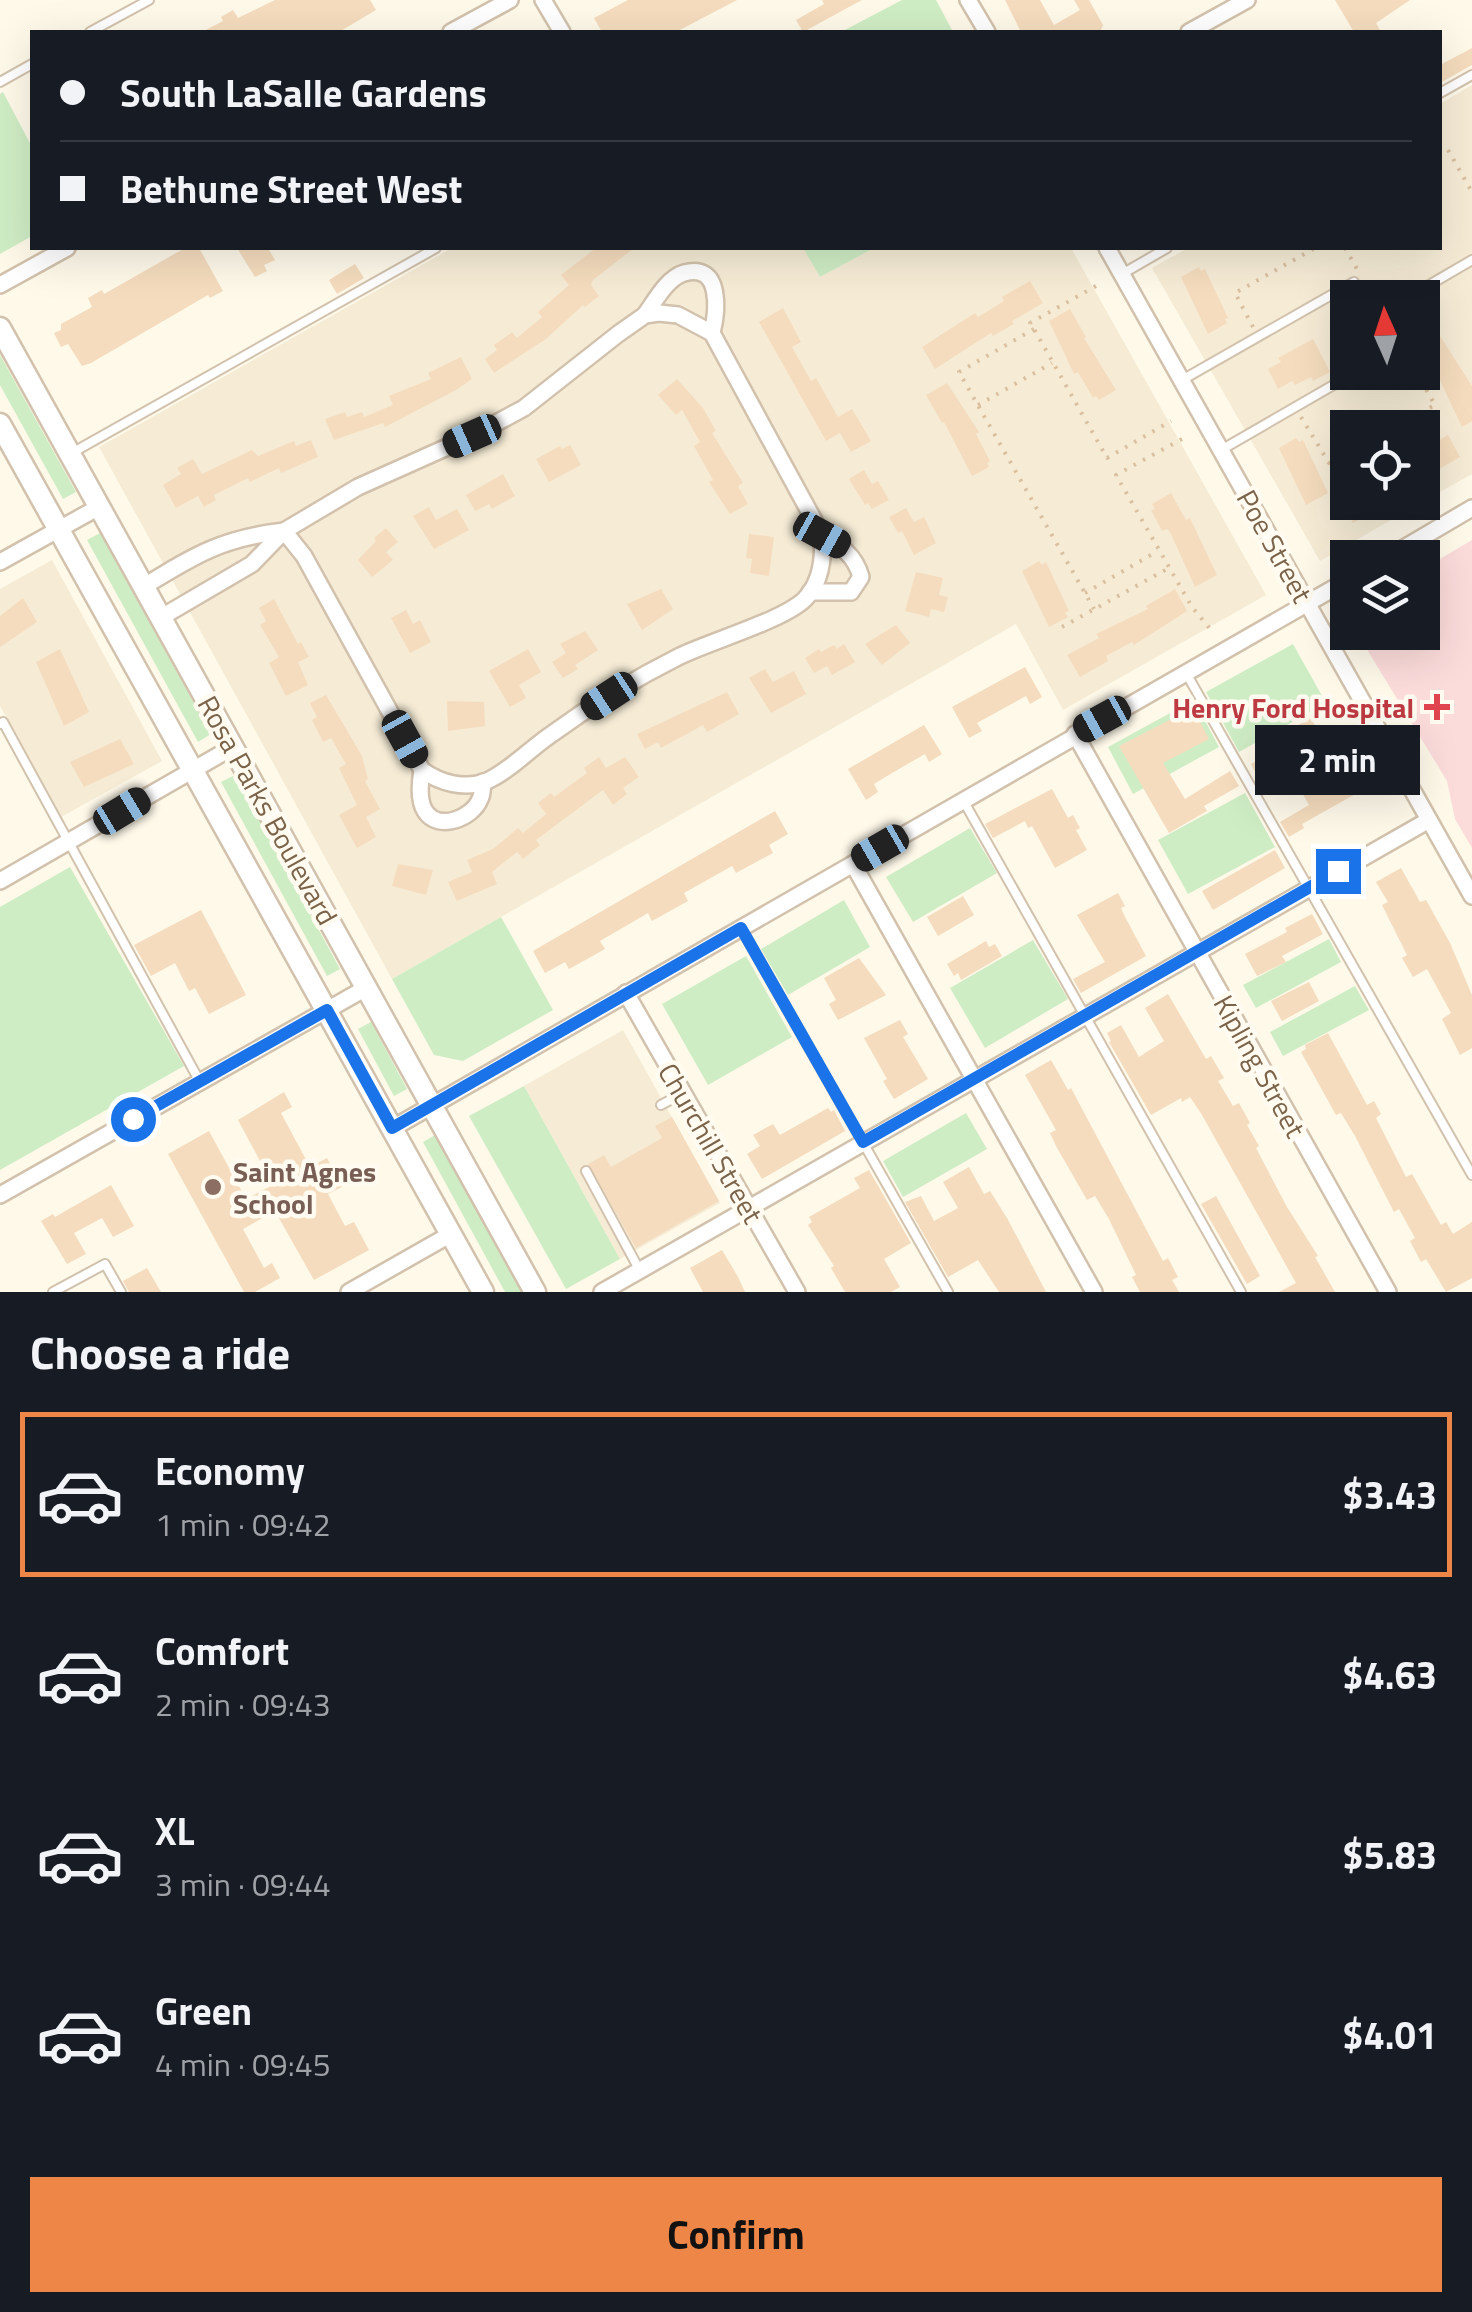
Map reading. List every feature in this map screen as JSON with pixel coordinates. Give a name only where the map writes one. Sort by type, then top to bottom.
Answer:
[{"type":"street","points":[[456,30],[510,0]]},
{"type":"street","points":[[544,0],[561,30]]},
{"type":"street","points":[[968,0],[985,30]]},
{"type":"street","points":[[1193,30],[1247,0]]},
{"type":"street","points":[[0,285],[62,250]]},
{"type":"street","name":"Poe Street","points":[[1108,250],[1472,896]]},
{"type":"street","points":[[160,618],[252,564],[284,531],[358,487],[524,408],[645,315],[666,286],[682,273],[696,272],[710,279],[717,294],[712,334]]},
{"type":"street","points":[[284,531],[304,556],[422,770],[453,784],[483,782],[645,674],[712,641],[782,615],[810,592],[822,560],[822,535],[712,334],[678,315],[645,315]]},
{"type":"street","name":"Rosa Parks Boulevard","points":[[0,328],[535,1292]]},
{"type":"street","name":"Rosa Parks Boulevard","points":[[0,424],[484,1292]]},
{"type":"street","points":[[0,562],[100,507]]},
{"type":"street","points":[[1418,540],[1472,508]]},
{"type":"street","points":[[143,587],[203,552],[244,536],[284,531]]},
{"type":"street","points":[[810,592],[852,592],[861,576],[857,563],[844,547],[822,535]]},
{"type":"street","points":[[392,1128],[1330,591]]},
{"type":"street","name":"Kipling Street","points":[[1074,734],[1388,1292]]},
{"type":"street","points":[[0,881],[233,747]]},
{"type":"street","points":[[422,770],[422,805],[426,814],[436,820],[450,821],[473,810],[480,800],[483,782]]},
{"type":"street","points":[[602,1292],[623,1287],[640,1271],[748,1208],[1429,820]]},
{"type":"street","points":[[853,864],[1094,1292]]},
{"type":"street","points":[[0,1195],[366,988]]},
{"type":"street","name":"Churchill Street","points":[[626,994],[796,1292]]},
{"type":"street","points":[[350,1292],[452,1234]]},
{"type":"lane","points":[[94,30],[149,0]]},
{"type":"lane","points":[[0,82],[30,65]]},
{"type":"lane","points":[[1442,92],[1472,75]]},
{"type":"lane","points":[[70,454],[432,250]]},
{"type":"lane","points":[[1122,274],[1164,250]]},
{"type":"lane","points":[[1438,280],[1472,260]]},
{"type":"lane","points":[[1182,380],[1330,296]]},
{"type":"lane","points":[[1222,450],[1330,387]]},
{"type":"lane","points":[[1186,673],[1472,1175]]},
{"type":"lane","points":[[0,724],[3,722],[200,1082]]},
{"type":"lane","points":[[963,800],[1242,1292]]},
{"type":"lane","points":[[741,928],[948,1292]]},
{"type":"lane","points":[[660,1105],[683,1093]]},
{"type":"lane","points":[[586,1171],[640,1271]]},
{"type":"lane","points":[[53,1292],[105,1264],[121,1292]]},
{"type":"path","points":[[1448,150],[1472,192]]},
{"type":"path","points":[[1462,173],[1472,167]]},
{"type":"path","points":[[1240,336],[1254,328],[1235,293],[1312,250]]},
{"type":"path","points":[[1096,286],[1030,322],[1107,458],[1171,420]]},
{"type":"path","points":[[1034,328],[959,372],[1094,610]]},
{"type":"path","points":[[978,405],[1053,362]]},
{"type":"path","points":[[1426,390],[1435,405],[1426,410]]},
{"type":"path","points":[[1299,417],[1305,418],[1330,461]]},
{"type":"path","points":[[1182,439],[1116,476],[1192,607],[1211,630]]},
{"type":"path","points":[[1085,593],[1158,551]]},
{"type":"path","points":[[1062,628],[1169,569]]},
{"type":"shaded area","points":[[1472,85],[1472,474],[1440,492],[1440,410],[1330,410],[1330,520],[1392,520],[1357,540],[1330,540],[1330,555],[1320,561],[1152,268],[1184,250],[1442,250],[1442,103]]},
{"type":"shaded area","points":[[448,250],[804,250],[820,277],[870,250],[1072,250],[1266,595],[1063,710],[1016,624],[392,979],[99,447]]},
{"type":"shaded area","name":"Henry Ford Hospital","points":[[1472,540],[1472,848],[1455,819],[1447,781],[1367,650],[1440,650],[1440,559]]},
{"type":"shaded area","points":[[52,560],[162,761],[61,817],[0,706],[0,589]]},
{"type":"shaded area","points":[[623,1030],[720,1203],[620,1259],[524,1086]]},
{"type":"green space","points":[[902,0],[936,0],[952,30],[845,30]]},
{"type":"green space","points":[[3,92],[30,143],[30,237],[0,254]]},
{"type":"green space","points":[[804,250],[870,250],[820,277]]},
{"type":"green space","points":[[0,355],[76,492],[63,499],[0,385]]},
{"type":"green space","points":[[100,533],[211,734],[198,742],[87,540]]},
{"type":"green space","points":[[1293,644],[1326,703],[1239,752],[1206,692]]},
{"type":"green space","points":[[1194,700],[1219,747],[1133,794],[1108,747]]},
{"type":"green space","points":[[235,775],[340,969],[327,976],[221,782]]},
{"type":"green space","points":[[1245,793],[1275,847],[1188,894],[1158,840]]},
{"type":"green space","points":[[970,828],[997,873],[913,922],[886,877]]},
{"type":"green space","points":[[70,867],[184,1066],[0,1170],[0,907]]},
{"type":"green space","points":[[844,900],[870,947],[788,995],[761,949]]},
{"type":"green space","points":[[501,917],[553,1010],[463,1061],[434,1055],[392,979]]},
{"type":"green space","points":[[1329,939],[1341,962],[1256,1008],[1243,985]]},
{"type":"green space","points":[[1033,940],[1068,999],[985,1048],[950,988]]},
{"type":"green space","points":[[746,956],[792,1037],[708,1085],[662,1004]]},
{"type":"green space","points":[[1355,986],[1369,1010],[1283,1056],[1270,1032]]},
{"type":"green space","points":[[371,1022],[407,1089],[394,1096],[358,1029]]},
{"type":"green space","points":[[524,1086],[620,1259],[566,1289],[469,1116]]},
{"type":"green space","points":[[966,1113],[987,1149],[903,1197],[883,1161]]},
{"type":"green space","points":[[435,1135],[521,1292],[505,1292],[423,1142]]},
{"type":"building","points":[[275,0],[370,0],[376,10],[342,30],[206,30],[233,10],[238,18]]},
{"type":"building","points":[[628,0],[737,0],[680,30],[601,30],[594,18]]},
{"type":"building","points":[[822,0],[862,0],[802,30],[796,20],[824,4]]},
{"type":"building","points":[[1005,0],[1040,0],[1054,25],[1080,10],[1074,0],[1089,0],[1103,25],[1101,30],[1020,30]]},
{"type":"building","points":[[1335,0],[1410,0],[1376,23],[1380,30],[1353,30]]},
{"type":"building","points":[[1472,48],[1472,65],[1442,82],[1442,64]]},
{"type":"building","points":[[181,250],[200,250],[223,291],[210,298],[208,295],[82,366],[68,344],[61,347],[54,333],[61,330],[61,324],[92,307],[88,298],[102,290],[104,294]]},
{"type":"building","points":[[238,250],[269,250],[275,260],[264,265],[267,271],[255,277]]},
{"type":"building","points":[[593,250],[631,250],[593,280],[591,285],[599,296],[583,305],[546,339],[494,373],[485,359],[497,350],[494,345],[512,332],[517,338],[542,317],[538,312],[569,285],[561,275]]},
{"type":"building","points":[[355,264],[364,278],[337,294],[329,280]]},
{"type":"building","points":[[1199,267],[1201,271],[1205,269],[1228,318],[1227,323],[1208,334],[1181,277]]},
{"type":"building","points":[[1030,281],[1043,303],[935,369],[922,347],[975,313],[978,317]]},
{"type":"building","points":[[783,308],[801,342],[792,347],[811,381],[816,378],[838,417],[852,409],[871,441],[851,452],[840,433],[826,441],[759,322]]},
{"type":"building","points":[[1070,309],[1116,390],[1099,400],[1093,398],[1078,372],[1074,374],[1049,321]]},
{"type":"building","points":[[1440,336],[1472,386],[1472,421],[1462,427],[1440,381]]},
{"type":"building","points":[[1313,339],[1330,372],[1313,381],[1311,377],[1295,385],[1292,381],[1278,389],[1268,369],[1281,362],[1278,358]]},
{"type":"building","points":[[461,357],[472,379],[456,390],[385,427],[383,423],[334,440],[325,419],[345,412],[347,417],[362,412],[364,417],[393,405],[389,396],[431,379],[428,373]]},
{"type":"building","points":[[677,379],[703,408],[716,431],[712,433],[743,483],[738,486],[748,504],[730,514],[709,482],[713,480],[694,446],[700,442],[682,410],[676,415],[658,395]]},
{"type":"building","points":[[947,383],[979,432],[976,434],[990,461],[989,467],[972,476],[926,395]]},
{"type":"building","points":[[1448,435],[1460,457],[1440,469],[1440,440]]},
{"type":"building","points":[[1296,438],[1299,442],[1303,440],[1328,493],[1306,505],[1279,448]]},
{"type":"building","points":[[311,440],[318,457],[281,473],[279,468],[250,482],[248,478],[214,495],[216,500],[204,507],[198,496],[176,508],[163,485],[181,474],[177,468],[193,459],[202,474],[252,450],[258,456],[294,441],[296,446]]},
{"type":"building","points":[[570,445],[581,465],[549,482],[536,459]]},
{"type":"building","points":[[864,470],[872,484],[878,481],[889,500],[872,509],[868,503],[865,505],[849,479]]},
{"type":"building","points":[[503,474],[515,496],[492,509],[489,504],[475,511],[466,495]]},
{"type":"building","points":[[1171,493],[1186,520],[1190,518],[1217,575],[1195,587],[1170,532],[1162,531],[1151,510],[1155,509],[1152,504]]},
{"type":"building","points":[[429,507],[436,520],[457,509],[469,530],[434,549],[413,516]]},
{"type":"building","points":[[906,508],[914,522],[924,517],[936,543],[914,555],[902,531],[898,533],[889,517]]},
{"type":"building","points":[[386,528],[398,542],[386,552],[393,560],[372,577],[358,560]]},
{"type":"building","points":[[749,534],[774,537],[769,576],[750,573],[752,559],[746,558]]},
{"type":"building","points":[[1039,561],[1042,565],[1046,562],[1069,611],[1065,613],[1068,617],[1049,627],[1022,571]]},
{"type":"building","points":[[916,572],[943,578],[939,595],[948,597],[944,612],[931,609],[929,617],[905,611]]},
{"type":"building","points":[[661,589],[673,609],[642,630],[627,604]]},
{"type":"building","points":[[1175,589],[1187,611],[1134,645],[1132,642],[1106,656],[1108,661],[1080,677],[1067,655]]},
{"type":"building","points":[[23,598],[37,622],[0,647],[0,616]]},
{"type":"building","points":[[274,599],[309,657],[298,662],[308,685],[286,696],[269,663],[279,657],[260,625],[266,621],[259,608]]},
{"type":"building","points":[[406,610],[413,624],[420,620],[431,642],[410,653],[391,618]]},
{"type":"building","points":[[896,625],[910,643],[882,665],[865,644]]},
{"type":"building","points":[[585,631],[598,650],[563,678],[552,662],[566,653],[560,644]]},
{"type":"building","points":[[844,644],[855,662],[832,675],[827,666],[814,673],[805,658],[819,649],[821,652],[834,645],[837,649]]},
{"type":"building","points":[[60,649],[89,712],[64,726],[36,662]]},
{"type":"building","points":[[528,649],[541,672],[519,685],[526,698],[510,707],[489,671]]},
{"type":"building","points":[[1025,667],[1042,697],[1030,704],[1026,696],[977,723],[982,731],[969,738],[952,707]]},
{"type":"building","points":[[765,669],[773,682],[794,671],[806,694],[771,713],[749,678]]},
{"type":"building","points":[[727,692],[739,714],[707,732],[703,725],[661,748],[658,742],[645,749],[637,734]]},
{"type":"building","points":[[326,695],[362,756],[368,779],[365,781],[380,809],[366,817],[376,837],[357,848],[339,815],[357,805],[339,768],[346,764],[331,738],[323,742],[312,720],[317,717],[310,703]]},
{"type":"building","points":[[447,701],[484,702],[485,726],[448,731]]},
{"type":"building","points":[[1193,708],[1209,739],[1163,763],[1185,799],[1230,771],[1239,786],[1169,833],[1119,746]]},
{"type":"building","points":[[1311,718],[1343,774],[1348,772],[1359,792],[1302,824],[1304,828],[1289,837],[1280,822],[1309,805],[1286,764],[1259,779],[1251,764],[1275,751],[1269,741]]},
{"type":"building","points":[[924,725],[942,754],[929,762],[925,754],[892,773],[874,784],[878,792],[866,800],[848,769]]},
{"type":"building","points":[[120,739],[134,764],[84,787],[70,762]]},
{"type":"building","points":[[599,757],[606,768],[625,757],[639,777],[623,788],[627,794],[613,805],[603,790],[536,840],[540,845],[523,859],[517,852],[492,872],[497,884],[457,901],[448,882],[472,872],[467,860],[493,849],[518,828],[523,833],[546,814],[538,803],[551,793],[554,797],[587,773],[584,768]]},
{"type":"building","points":[[1052,789],[1068,818],[1073,815],[1087,850],[1055,868],[1032,826],[1028,828],[1025,821],[993,838],[985,824]]},
{"type":"building","points":[[775,811],[788,834],[769,845],[773,853],[736,873],[732,866],[684,893],[688,901],[652,921],[648,913],[600,941],[605,949],[569,969],[565,962],[545,973],[533,951]]},
{"type":"building","points":[[1275,850],[1285,868],[1213,910],[1202,891]]},
{"type":"building","points":[[398,864],[433,870],[426,895],[392,886]]},
{"type":"building","points":[[1401,868],[1420,902],[1426,900],[1472,995],[1472,1048],[1460,1055],[1442,1019],[1451,1013],[1427,969],[1413,977],[1402,958],[1407,955],[1382,905],[1388,902],[1376,882]]},
{"type":"building","points":[[1118,893],[1125,906],[1121,908],[1124,915],[1146,956],[1081,993],[1073,979],[1105,962],[1077,915]]},
{"type":"building","points":[[963,896],[974,915],[938,936],[927,917]]},
{"type":"building","points":[[201,910],[246,995],[209,1014],[195,988],[189,991],[175,963],[151,976],[134,945]]},
{"type":"building","points":[[1312,914],[1323,934],[1282,956],[1286,962],[1257,976],[1245,954]]},
{"type":"building","points":[[986,941],[989,947],[995,944],[1002,956],[961,980],[958,973],[954,976],[947,964]]},
{"type":"building","points":[[859,958],[886,995],[838,1020],[829,1004],[836,1000],[824,978]]},
{"type":"building","points":[[1309,982],[1319,1001],[1282,1021],[1271,1001]]},
{"type":"building","points":[[1168,994],[1206,1059],[1211,1056],[1224,1078],[1218,1081],[1233,1106],[1239,1103],[1259,1146],[1256,1148],[1335,1292],[1279,1292],[1296,1283],[1190,1097],[1151,1115],[1109,1042],[1107,1033],[1121,1025],[1139,1057],[1164,1041],[1145,1008]]},
{"type":"building","points":[[900,1020],[908,1034],[903,1037],[928,1079],[894,1099],[864,1038]]},
{"type":"building","points":[[1328,1033],[1367,1105],[1374,1101],[1381,1114],[1376,1118],[1406,1177],[1412,1174],[1441,1225],[1446,1222],[1453,1234],[1472,1222],[1472,1278],[1446,1292],[1426,1259],[1421,1262],[1410,1241],[1415,1238],[1399,1209],[1394,1212],[1355,1136],[1341,1113],[1336,1115],[1301,1052],[1305,1045]]},
{"type":"building","points":[[1051,1060],[1068,1090],[1071,1088],[1163,1261],[1168,1258],[1178,1277],[1172,1280],[1179,1292],[1140,1292],[1109,1219],[1095,1196],[1087,1200],[1056,1146],[1050,1133],[1056,1130],[1025,1075]]},
{"type":"building","points":[[284,1092],[292,1107],[281,1113],[310,1167],[327,1158],[342,1187],[328,1194],[345,1226],[354,1222],[369,1250],[314,1280],[275,1211],[243,1229],[264,1268],[272,1263],[280,1278],[255,1292],[244,1292],[168,1154],[209,1131],[246,1199],[273,1185],[238,1120]]},
{"type":"building","points":[[828,1108],[834,1110],[845,1131],[762,1179],[747,1154],[760,1146],[753,1135],[773,1124],[780,1135]]},
{"type":"building","points":[[672,1117],[719,1201],[636,1248],[588,1164],[604,1155],[611,1167],[662,1138],[655,1126]]},
{"type":"building","points":[[969,1167],[984,1194],[990,1191],[1007,1218],[1046,1292],[999,1292],[978,1260],[948,1277],[905,1202],[921,1196],[934,1221],[958,1208],[943,1182]]},
{"type":"building","points":[[869,1170],[911,1243],[884,1259],[900,1287],[891,1292],[845,1292],[808,1225],[812,1222],[809,1217],[860,1188],[854,1178]]},
{"type":"building","points":[[111,1185],[134,1226],[113,1237],[102,1218],[74,1233],[86,1254],[67,1264],[41,1221]]},
{"type":"building","points":[[1216,1196],[1260,1276],[1247,1284],[1201,1204]]},
{"type":"building","points":[[722,1250],[745,1292],[703,1292],[690,1268]]},
{"type":"building","points":[[147,1268],[161,1292],[129,1292],[123,1281]]},
{"type":"place","name":"Henry Ford Hospital","points":[[1437,707]]},
{"type":"place","name":"Saint Agnes School","points":[[213,1187]]},
{"type":"route","points":[[133,1119],[327,1010],[392,1128],[741,928],[863,1142],[1338,871]]}]
